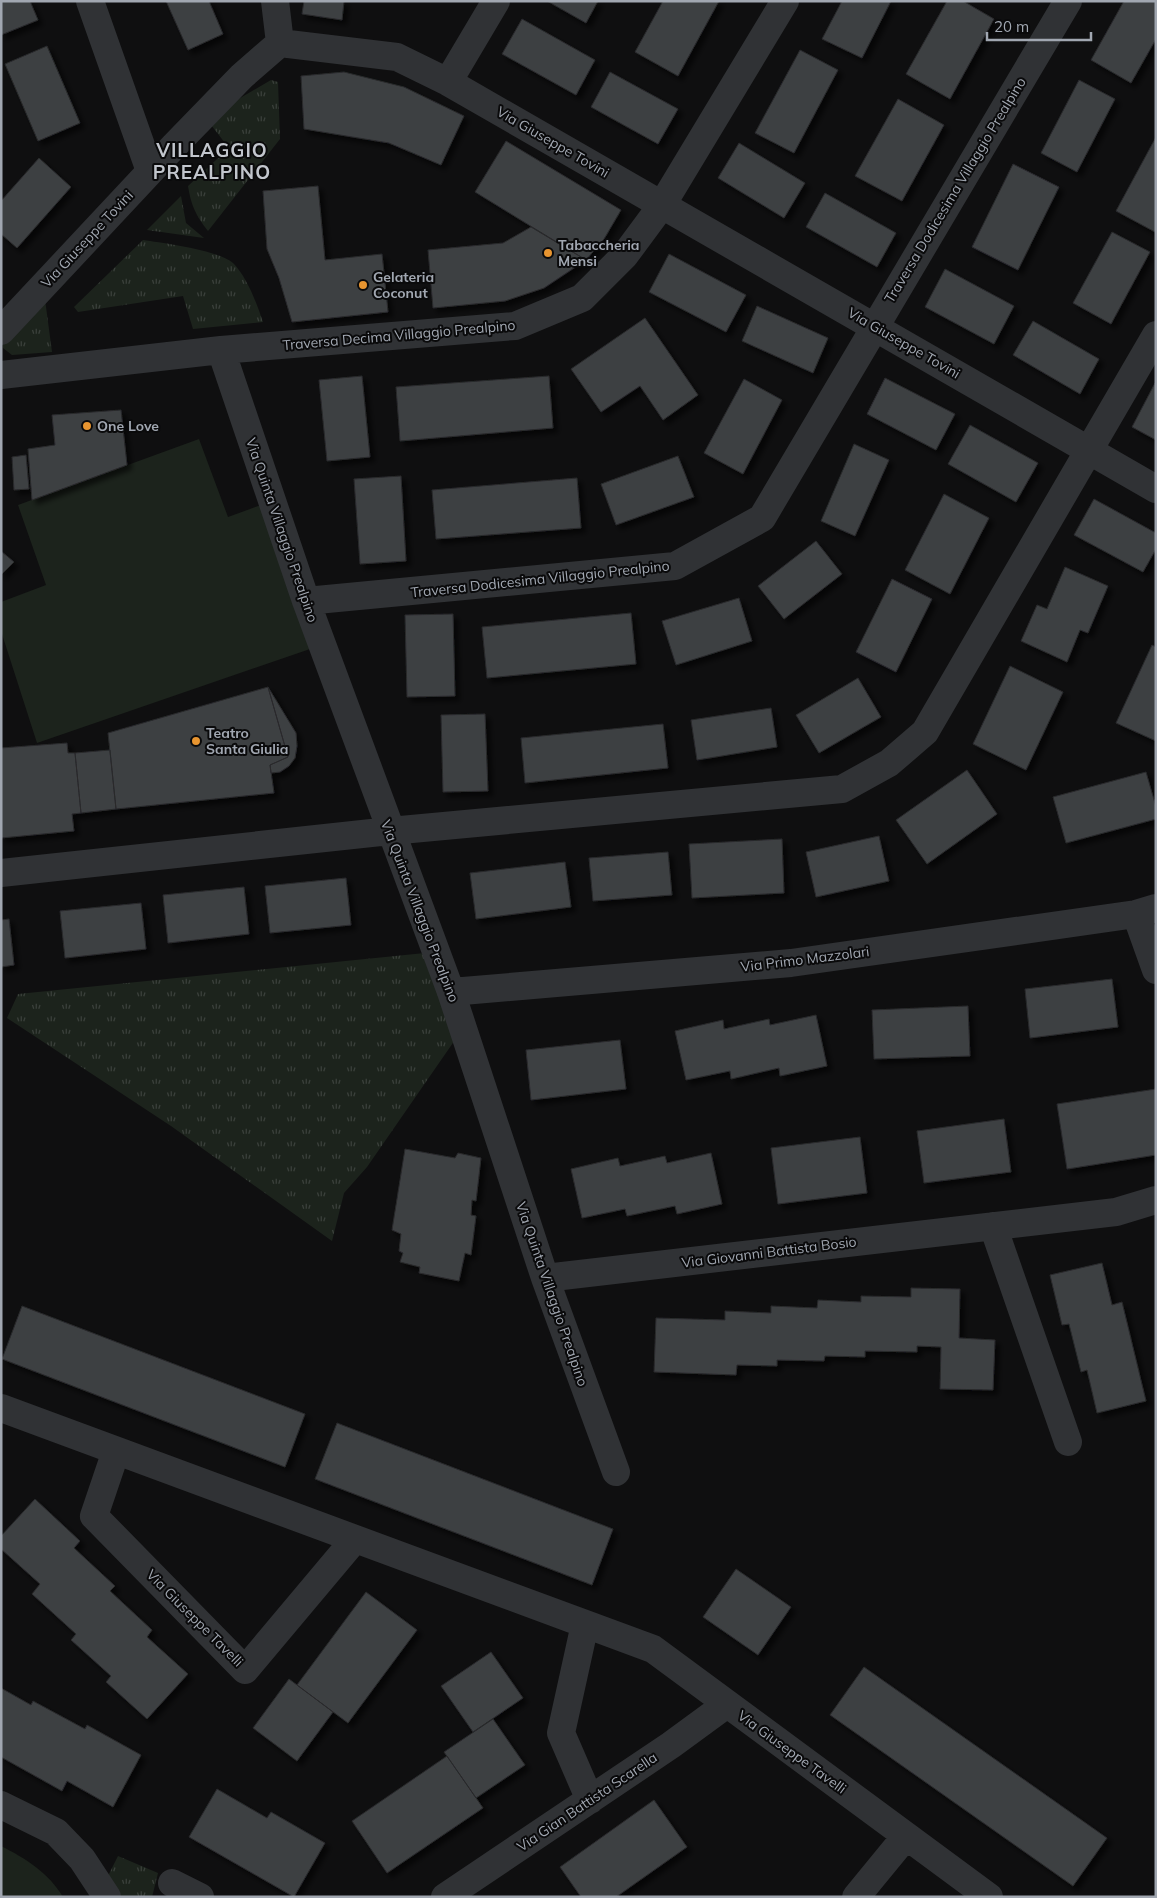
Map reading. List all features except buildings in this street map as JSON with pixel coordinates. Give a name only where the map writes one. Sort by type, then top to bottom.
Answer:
[{"type":"street","points":[[90,1],[150,172]]},
{"type":"street","points":[[275,1],[280,43]]},
{"type":"street","points":[[448,82],[496,1]]},
{"type":"street","name":"Traversa Decima Villaggio Prealpino","points":[[1,374],[221,350],[515,326],[582,298],[625,255],[662,205],[785,1]]},
{"type":"street","name":"Traversa Dodicesima Villaggio Prealpino","points":[[306,601],[675,566],[762,518],[1068,1]]},
{"type":"street","name":"Via Giuseppe Tovini","points":[[1,331],[242,76],[280,43],[397,57],[448,82],[1156,489]]},
{"type":"street","points":[[1,873],[390,832],[842,789],[889,763],[925,732],[1156,335]]},
{"type":"street","name":"Via Quinta Villaggio Prealpino","points":[[221,350],[306,601],[390,832],[451,992],[545,1278],[616,1472]]},
{"type":"street","points":[[1146,911],[1156,970]]},
{"type":"street","name":"Via Primo Mazzolari","points":[[451,992],[791,963],[1146,911]]},
{"type":"street","name":"Via Giovanni Battista Bosio","points":[[545,1278],[1116,1212],[1156,1200]]},
{"type":"street","points":[[993,1226],[1068,1442]]},
{"type":"street","name":"Via Giuseppe Tavelli","points":[[1,1408],[653,1649],[989,1897]]},
{"type":"street","name":"Via Giuseppe Tavelli","points":[[116,1451],[94,1516],[245,1670],[355,1539]]},
{"type":"street","points":[[585,1624],[561,1733],[590,1800]]},
{"type":"street","name":"Via Gian Battista Scarella","points":[[446,1897],[590,1800],[727,1704]]},
{"type":"street","points":[[1,1805],[56,1832],[96,1878],[107,1897]]},
{"type":"street","points":[[856,1897],[906,1836]]},
{"type":"street","points":[[172,1883],[200,1897]]},
{"type":"green space","points":[[271,80],[278,82],[280,139],[208,231],[195,210],[188,186],[229,148],[211,125],[235,101]]},
{"type":"green space","points":[[181,196],[186,223],[204,238],[147,230]]},
{"type":"green space","points":[[143,240],[176,245],[226,258],[233,263],[247,283],[263,322],[193,329],[183,296],[78,312],[74,307]]},
{"type":"green space","points":[[44,292],[52,352],[12,355],[3,348],[2,340]]},
{"type":"green space","points":[[199,439],[228,517],[261,505],[313,648],[37,743],[1,631],[1,602],[46,585],[18,505]]},
{"type":"green space","points":[[425,953],[457,1037],[367,1167],[344,1193],[332,1241],[171,1126],[7,1018],[18,994]]},
{"type":"green space","points":[[1,1846],[44,1873],[63,1897],[1,1897]]},
{"type":"green space","points":[[118,1856],[158,1873],[152,1897],[113,1897],[108,1876]]},
{"type":"place","name":"Tabaccheria Mensi","points":[[548,253]]},
{"type":"place","name":"Gelateria Coconut","points":[[363,285]]},
{"type":"place","name":"One Love","points":[[87,426]]},
{"type":"place","name":"Teatro Santa Giulia","points":[[196,741]]},
{"type":"district","name":"VILLAGGIO PREALPINO","points":[[212,161]]}]
